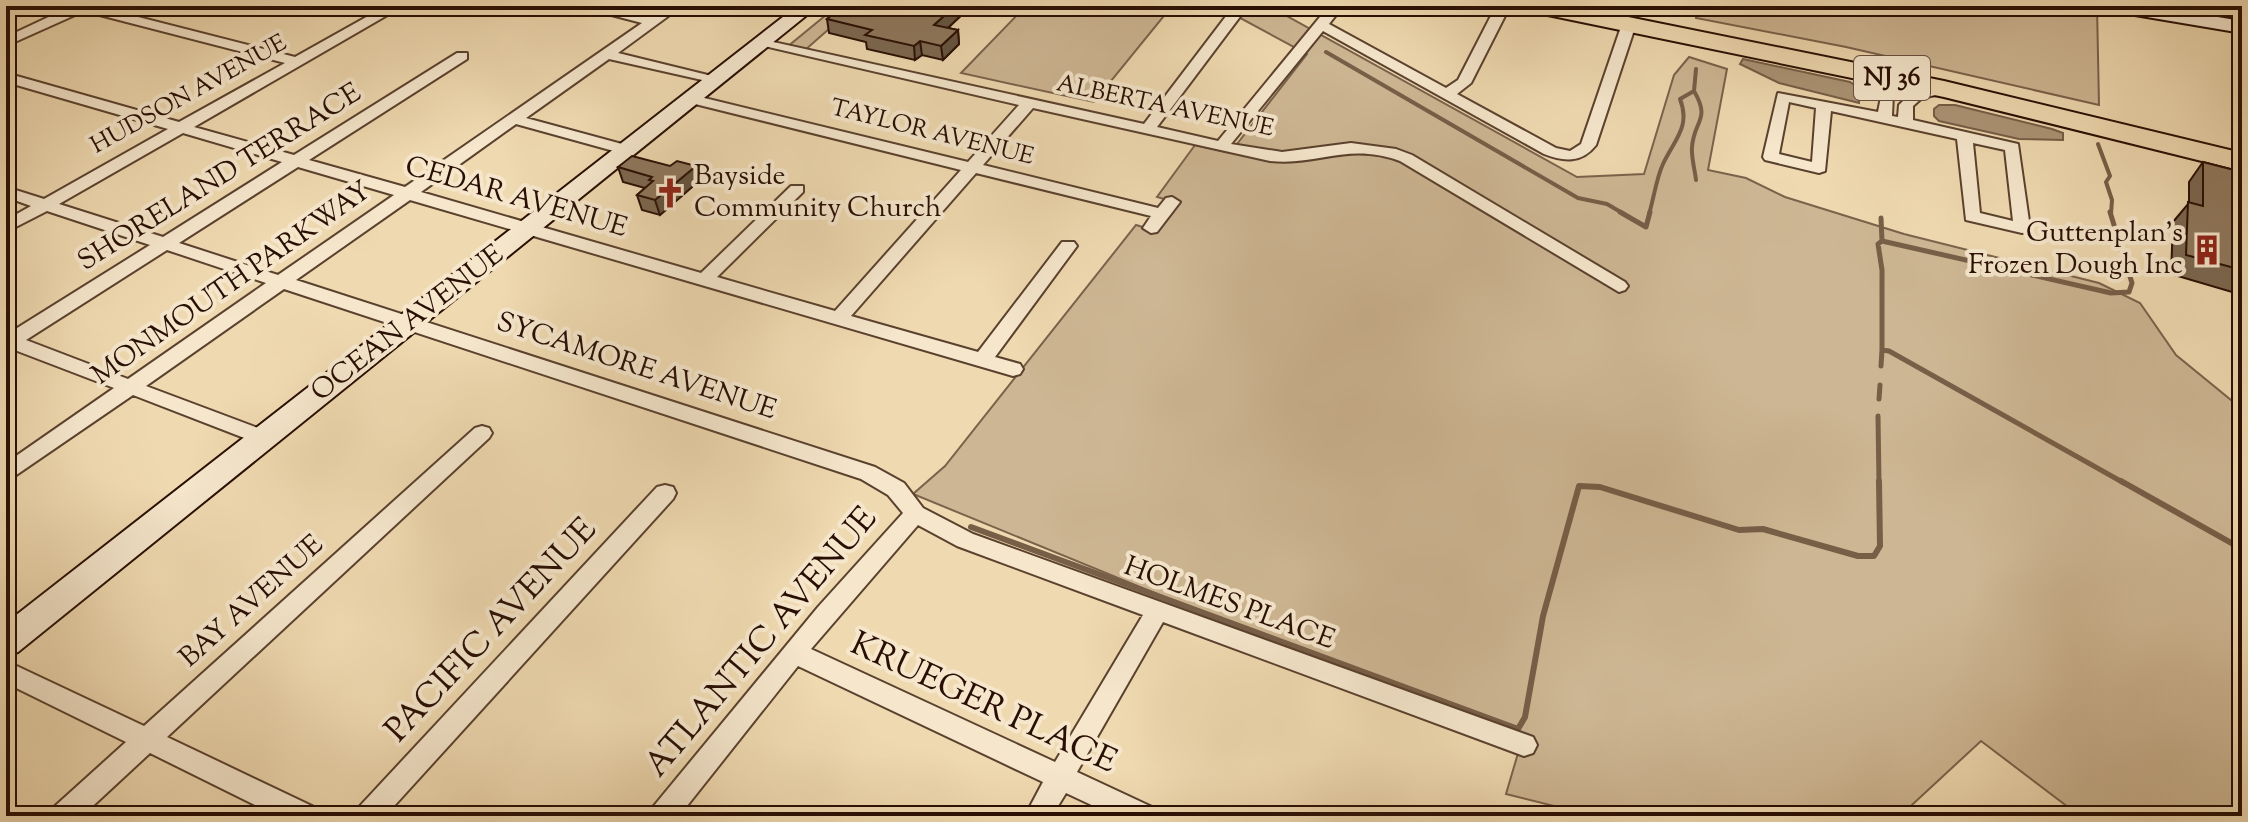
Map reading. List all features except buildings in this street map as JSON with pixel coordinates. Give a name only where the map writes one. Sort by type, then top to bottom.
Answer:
[{"type":"highway","name":"NJ 36","points":[[1538,6],[1632,15],[2242,162]]},
{"type":"highway","name":"NJ 36","points":[[1576,6],[1961,84],[2242,153]]},
{"type":"street","points":[[6,42],[82,6],[297,62]]},
{"type":"street","name":"HUDSON AVENUE","points":[[6,227],[396,6]]},
{"type":"street","points":[[584,6],[654,21]]},
{"type":"street","name":"MONMOUTH PARKWAY","points":[[6,474],[675,6]]},
{"type":"street","name":"OCEAN AVENUE","points":[[6,642],[809,6]]},
{"type":"street","points":[[1221,147],[1336,6]]},
{"type":"street","points":[[1447,93],[1464,83],[1503,6]]},
{"type":"street","points":[[2117,6],[2164,10],[2242,27]]},
{"type":"street","points":[[1148,129],[1235,14]]},
{"type":"street","points":[[1321,25],[1550,151],[1566,156],[1577,154],[1588,145],[1632,15]]},
{"type":"street","name":"ALBERTA AVENUE","points":[[765,42],[1275,157],[1348,146],[1384,149],[1406,158],[1619,286]]},
{"type":"street","points":[[606,54],[715,81]]},
{"type":"street","name":"SHORELAND TERRACE","points":[[8,342],[462,56]]},
{"type":"street","points":[[1858,71],[1888,97],[1884,118]]},
{"type":"street","name":"CEDAR AVENUE","points":[[6,77],[1013,369]]},
{"type":"street","points":[[1905,123],[1906,105],[1917,95],[1944,89]]},
{"type":"street","points":[[1824,105],[1819,168],[1771,157],[1783,96],[1884,118],[2012,147],[2022,228],[1972,216],[1965,137]]},
{"type":"street","name":"TAYLOR AVENUE","points":[[692,99],[1162,215]]},
{"type":"street","points":[[839,318],[1029,103]]},
{"type":"street","points":[[514,119],[627,150]]},
{"type":"street","points":[[705,279],[797,189]]},
{"type":"street","name":"SYCAMORE AVENUE","points":[[6,192],[868,473],[896,489],[915,514]]},
{"type":"street","points":[[983,360],[1068,246]]},
{"type":"street","points":[[8,342],[264,438]]},
{"type":"street","name":"BAY AVENUE","points":[[63,816],[482,433]]},
{"type":"street","name":"PACIFIC AVENUE","points":[[368,816],[665,493]]},
{"type":"street","name":"HOLMES PLACE","points":[[915,514],[965,540],[1524,745]]},
{"type":"street","name":"ATLANTIC AVENUE","points":[[662,816],[795,653],[915,514]]},
{"type":"street","points":[[1038,816],[1158,610]]},
{"type":"street","name":"KRUEGER PLACE","points":[[795,653],[1143,816]]},
{"type":"street","points":[[6,671],[305,816]]},
{"type":"shaded area","points":[[837,6],[855,6],[804,51],[787,47]]},
{"type":"shaded area","points":[[998,6],[1172,6],[1094,102],[961,73],[1021,11]]},
{"type":"shaded area","points":[[1218,6],[1269,6],[1577,177],[1644,174],[1674,75],[1689,57],[1727,69],[1708,170],[1746,178],[1785,197],[1904,234],[2099,283],[2140,303],[2176,355],[2242,409],[2242,816],[2080,816],[1981,741],[1900,816],[1594,816],[1506,794],[1521,743],[913,494],[945,466],[1136,225],[1156,231],[1178,203],[1157,197],[1195,145],[1230,153],[1307,54]]},
{"type":"shaded area","points":[[1698,6],[2097,6],[2099,105],[1846,47],[1696,18]]},
{"type":"shaded area","points":[[1743,59],[1850,82],[1859,88],[1859,103],[1779,83],[1740,64]]},
{"type":"shaded area","points":[[1939,105],[1955,105],[2052,129],[2063,133],[2063,140],[2019,139],[1939,121],[1934,116],[1934,109]]},
{"type":"waterway","points":[[1248,6],[1256,10]]},
{"type":"waterway","points":[[1326,52],[1578,198],[1607,204],[1624,214]]},
{"type":"waterway","points":[[1694,91],[1696,69]]},
{"type":"waterway","points":[[1649,214],[1661,170],[1682,126],[1684,118],[1680,99],[1694,91]]},
{"type":"waterway","points":[[1694,91],[1701,108],[1692,147],[1696,180]]},
{"type":"waterway","points":[[2098,144],[2110,176],[2106,182],[2112,200],[2111,214]]},
{"type":"waterway","points":[[1620,212],[1646,227],[1650,212]]},
{"type":"waterway","points":[[1882,241],[2111,293],[2129,292],[2132,283],[2110,212]]},
{"type":"waterway","points":[[1881,218],[1882,241]]},
{"type":"waterway","points":[[1882,241],[1878,244],[1882,270],[1882,350]]},
{"type":"waterway","points":[[1881,366],[1882,350]]},
{"type":"waterway","points":[[1882,350],[1889,351],[2124,483]]},
{"type":"waterway","points":[[1879,399],[1880,385]]},
{"type":"waterway","points":[[1878,416],[1879,483]]},
{"type":"waterway","points":[[971,527],[1518,729],[1525,717],[1543,616],[1579,486],[1600,487],[1739,530],[1763,529],[1858,556],[1874,556],[1880,546],[1879,481]]},
{"type":"waterway","points":[[2121,481],[2242,549]]},
{"type":"place","name":"Bayside Community Church","points":[[670,193]]},
{"type":"place","name":"Guttenplan's Frozen Dough Inc","points":[[2207,250]]}]
